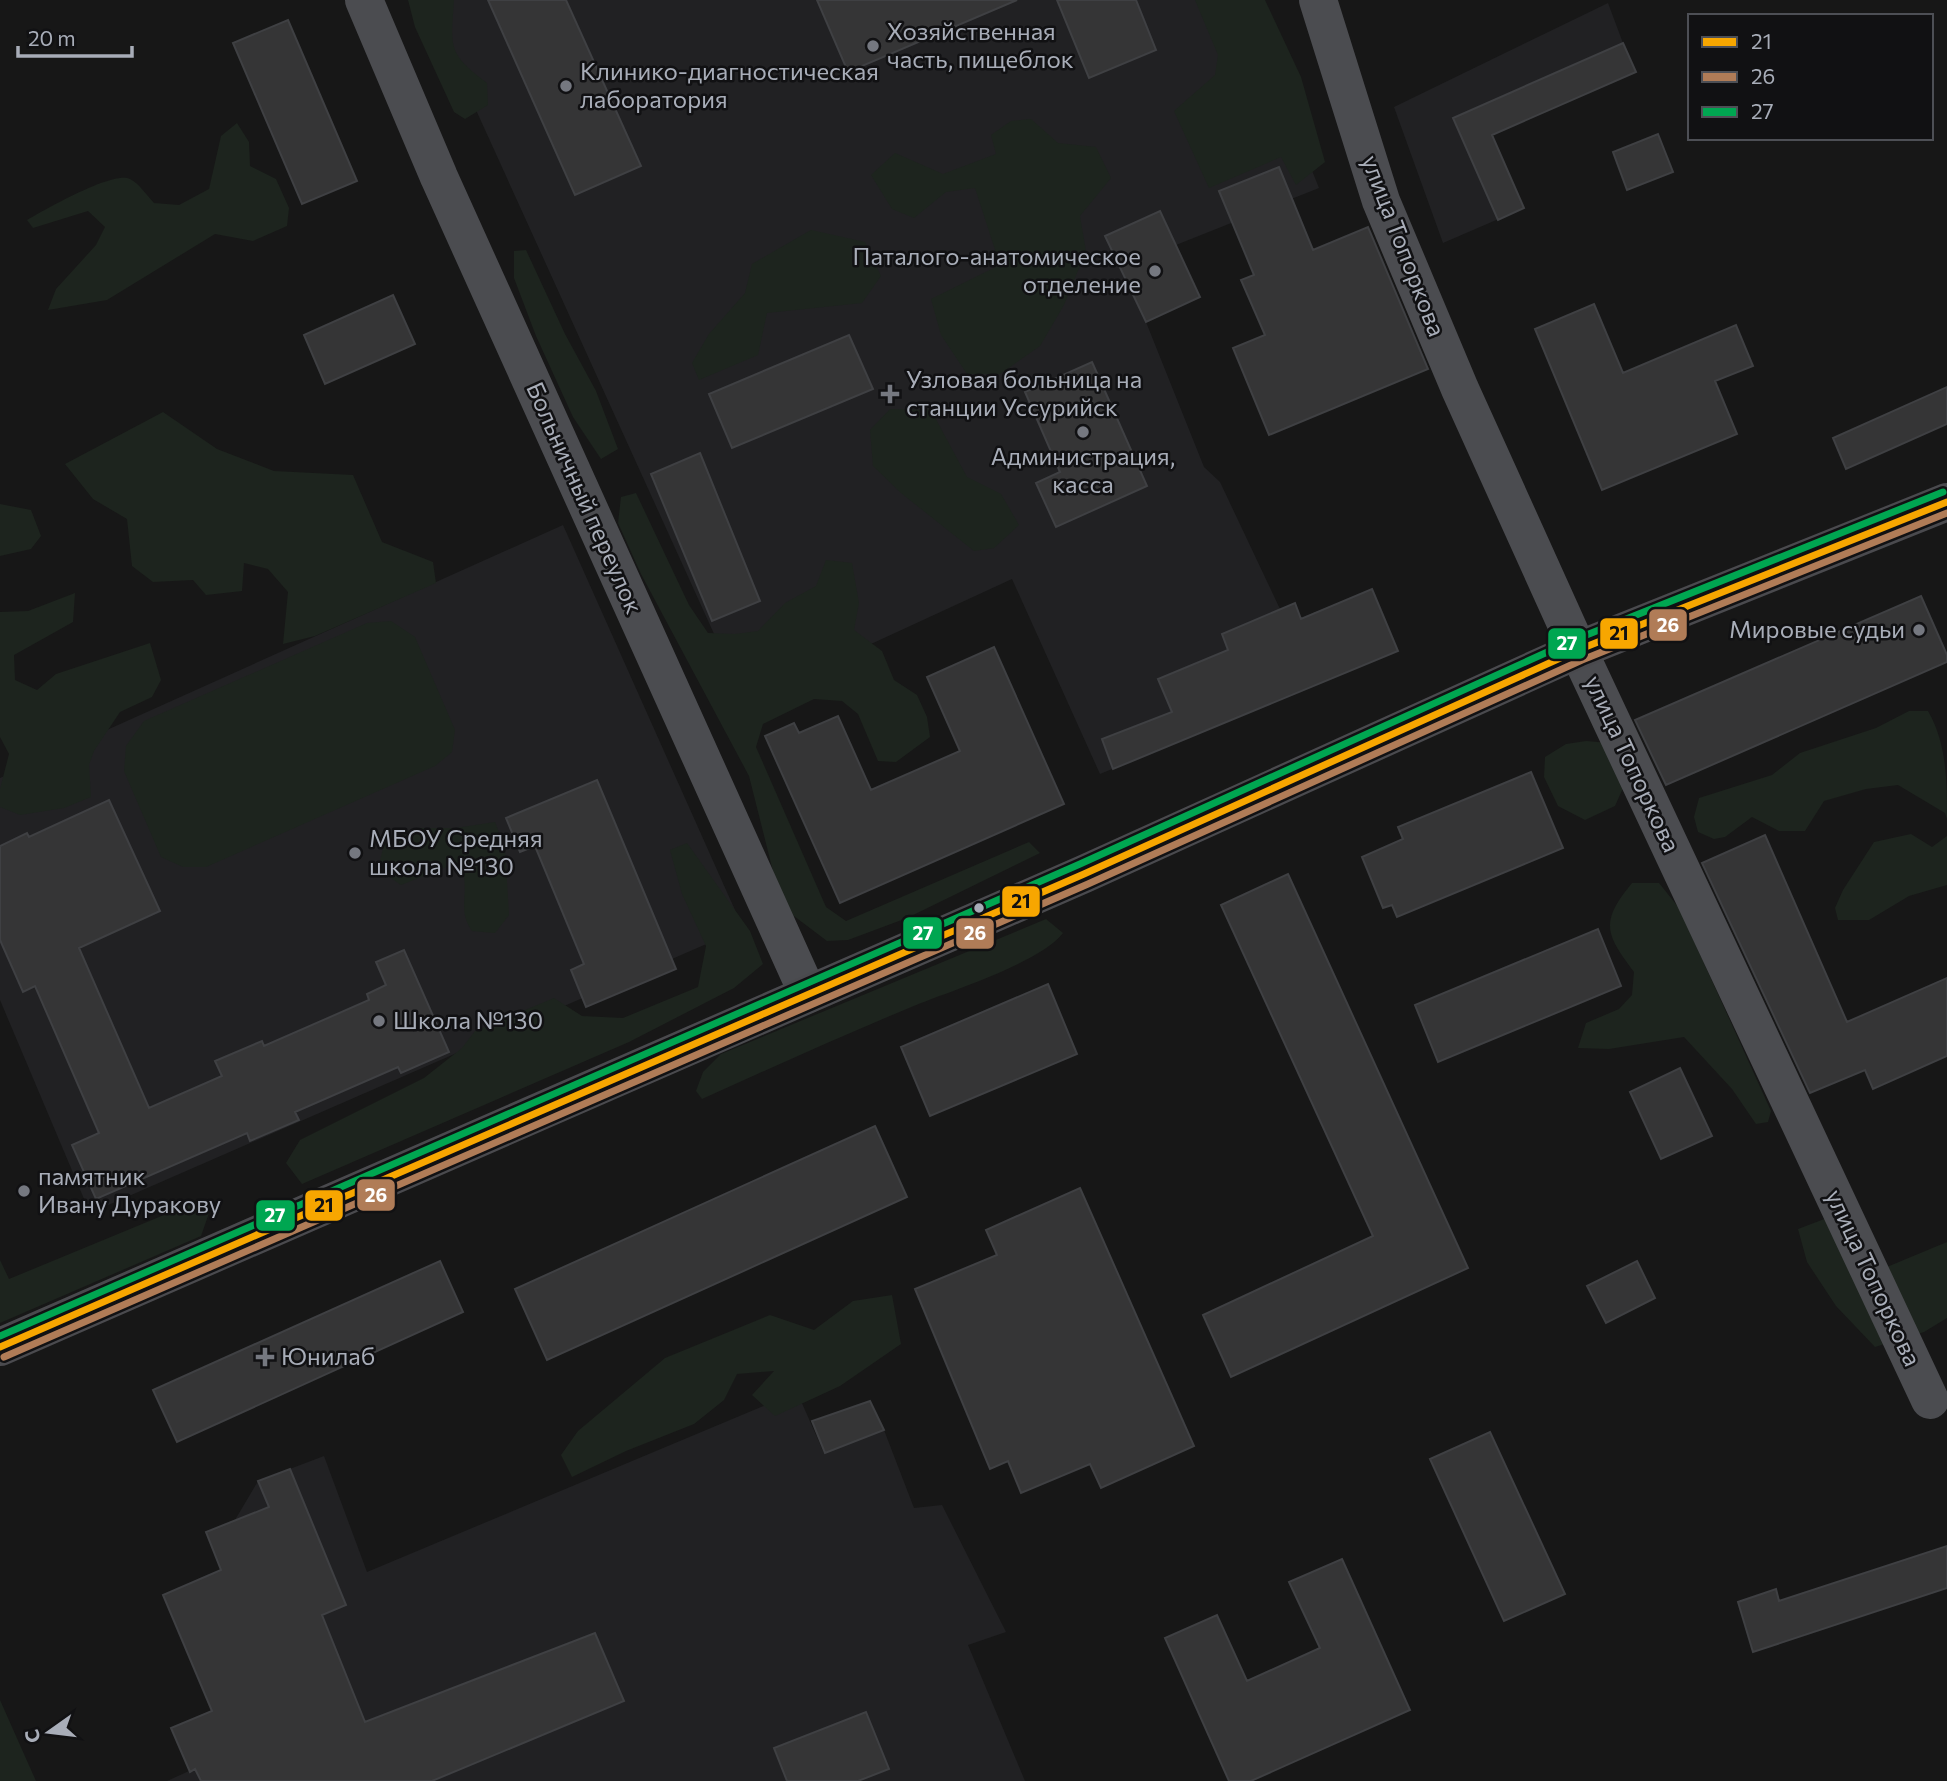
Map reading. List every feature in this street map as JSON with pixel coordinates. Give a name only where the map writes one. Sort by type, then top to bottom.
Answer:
[{"type":"main road","points":[[0,1347],[1095,869],[1578,650],[1947,502]]},
{"type":"street","name":"Больничный переулок","points":[[364,0],[439,177],[808,994]]},
{"type":"street","name":"улица Топоркова","points":[[1325,2],[1381,201],[1460,389],[1578,650],[1930,1400]]},
{"type":"shaded area","points":[[408,0],[454,0],[454,48],[465,64],[487,83],[488,105],[465,119],[454,112],[415,27]]},
{"type":"shaded area","name":"Узловая больница на станции Уссурийск","points":[[426,0],[1232,0],[1251,19],[1319,188],[1176,245],[1146,322],[1204,467],[1220,482],[1280,609],[1295,603],[1301,618],[1372,589],[1398,651],[1100,774],[1012,579],[745,702]]},
{"type":"shaded area","points":[[1195,0],[1265,0],[1301,77],[1325,162],[1296,185],[1281,157],[1209,188],[1174,111],[1215,75],[1218,55]]},
{"type":"shaded area","points":[[1608,3],[1623,43],[1492,135],[1524,208],[1443,243],[1394,107]]},
{"type":"shaded area","points":[[1031,119],[1058,143],[1096,147],[1111,178],[1080,216],[1086,251],[1064,305],[1040,346],[1000,374],[967,374],[941,335],[931,299],[1000,265],[975,188],[946,192],[914,218],[892,209],[871,175],[895,153],[943,174],[996,154],[991,135],[1011,121]]},
{"type":"shaded area","points":[[237,123],[249,142],[250,166],[276,179],[289,208],[287,226],[253,241],[215,234],[107,300],[48,310],[56,289],[96,245],[105,227],[88,211],[33,228],[27,220],[79,192],[122,178],[133,181],[154,203],[179,205],[209,189],[221,136]]},
{"type":"shaded area","points":[[811,230],[865,242],[881,276],[862,303],[767,313],[758,355],[699,380],[692,363],[709,334],[745,293],[752,264]]},
{"type":"shaded area","points":[[526,250],[565,334],[596,391],[618,449],[601,459],[573,417],[536,336],[514,278],[514,251]]},
{"type":"shaded area","points":[[890,409],[931,410],[967,477],[1001,494],[1019,525],[994,548],[974,551],[901,493],[873,466],[870,430]]},
{"type":"shaded area","points":[[163,412],[217,449],[274,471],[353,475],[382,542],[433,562],[436,583],[315,636],[283,644],[288,592],[268,569],[244,563],[242,591],[206,595],[193,580],[153,582],[132,566],[127,519],[93,499],[65,464]]},
{"type":"shaded area","points":[[636,493],[689,605],[708,633],[758,631],[785,603],[816,586],[826,560],[852,563],[859,603],[854,630],[882,651],[894,680],[917,695],[927,717],[930,737],[896,762],[878,761],[858,714],[842,701],[814,699],[763,724],[756,747],[826,907],[846,921],[1029,842],[1040,853],[907,918],[848,940],[827,941],[782,907],[749,776],[641,574],[618,523],[621,497]]},
{"type":"shaded area","points":[[0,504],[31,510],[41,536],[31,549],[0,556]]},
{"type":"shaded area","name":"МБОУ Средняя школа №130","points":[[563,525],[743,928],[90,1213],[0,1000],[0,778]]},
{"type":"shaded area","points":[[75,593],[73,622],[14,655],[15,680],[37,690],[56,674],[150,643],[161,680],[152,697],[120,712],[94,751],[89,765],[91,797],[64,808],[20,815],[0,807],[0,789],[9,754],[0,737],[0,612],[28,611]]},
{"type":"shaded area","points":[[391,621],[415,637],[455,730],[452,752],[435,766],[206,867],[183,867],[161,857],[124,771],[126,746],[144,721],[367,623]]},
{"type":"shaded area","points":[[1909,711],[1928,711],[1939,736],[1946,777],[1947,819],[1945,813],[1898,785],[1866,789],[1824,801],[1805,831],[1779,831],[1752,817],[1725,837],[1714,839],[1698,832],[1694,817],[1699,798],[1772,775],[1800,753],[1876,728]]},
{"type":"shaded area","points":[[1586,741],[1609,743],[1627,779],[1615,806],[1585,820],[1558,806],[1544,777],[1545,757],[1566,744]]},
{"type":"shaded area","points":[[495,822],[505,849],[509,915],[495,933],[472,931],[467,923],[464,907],[465,884],[461,867],[449,866],[401,885],[378,869],[386,836],[420,828],[456,828]]},
{"type":"shaded area","points":[[1911,834],[1932,847],[1947,836],[1947,885],[1909,896],[1869,920],[1838,920],[1835,908],[1843,890],[1874,842]]},
{"type":"shaded area","points":[[687,843],[750,931],[763,964],[734,988],[629,1042],[302,1184],[286,1163],[300,1140],[424,1078],[462,1048],[475,1031],[554,998],[582,1016],[623,1018],[698,987],[706,946],[682,894],[670,850]]},
{"type":"shaded area","points":[[1632,883],[1659,883],[1679,908],[1771,1111],[1768,1122],[1756,1124],[1732,1089],[1684,1037],[1609,1049],[1578,1048],[1586,1023],[1619,1009],[1632,995],[1634,972],[1617,948],[1610,928],[1614,908]]},
{"type":"shaded area","points":[[1046,919],[1063,933],[1037,954],[1018,964],[866,1026],[702,1099],[696,1091],[703,1072],[721,1054]]},
{"type":"shaded area","points":[[193,1203],[209,1213],[201,1236],[0,1323],[0,1260],[9,1279]]},
{"type":"shaded area","points":[[1856,1207],[1882,1269],[1947,1242],[1947,1318],[1924,1332],[1875,1347],[1836,1306],[1807,1262],[1798,1229]]},
{"type":"shaded area","points":[[892,1295],[901,1344],[840,1386],[775,1416],[752,1395],[774,1371],[737,1374],[724,1400],[694,1424],[626,1451],[572,1477],[561,1455],[578,1431],[665,1358],[770,1315],[814,1330],[853,1301]]},
{"type":"shaded area","points":[[797,1392],[824,1453],[884,1430],[914,1508],[942,1505],[1006,1632],[968,1645],[1025,1781],[167,1781],[189,1771],[171,1728],[212,1710],[251,1642],[206,1532],[235,1520],[258,1481],[324,1456],[367,1572]]},
{"type":"shaded area","points":[[0,1700],[36,1781],[0,1781]]},
{"type":"building","name":"Клинико-диагностическая лаборатория","points":[[488,0],[566,0],[641,166],[575,195]]},
{"type":"building","name":"Хозяйственная часть, пищеблок","points":[[817,0],[1017,0],[848,72]]},
{"type":"building","points":[[1057,0],[1136,0],[1156,50],[1089,78]]},
{"type":"building","points":[[288,20],[357,181],[302,204],[233,43]]},
{"type":"building","points":[[1623,43],[1636,72],[1492,135],[1524,208],[1498,220],[1453,118]]},
{"type":"building","points":[[1658,134],[1673,172],[1627,190],[1613,152]]},
{"type":"building","points":[[1279,167],[1313,250],[1368,227],[1428,369],[1269,435],[1233,348],[1265,335],[1241,280],[1254,275],[1219,191]]},
{"type":"building","name":"Паталого-анатомическое отделение","points":[[1160,211],[1200,297],[1146,322],[1105,236]]},
{"type":"building","points":[[393,295],[415,344],[325,384],[304,335]]},
{"type":"building","points":[[1594,304],[1623,373],[1736,325],[1753,366],[1715,381],[1737,434],[1602,490],[1535,329]]},
{"type":"building","points":[[849,335],[873,389],[732,448],[709,394]]},
{"type":"building","name":"Администрация, касса","points":[[1092,362],[1147,486],[1056,527],[1036,483],[1060,472],[1025,392]]},
{"type":"building","points":[[1947,387],[1947,424],[1846,469],[1833,438]]},
{"type":"building","points":[[700,453],[760,601],[712,621],[651,474]]},
{"type":"building","points":[[1372,589],[1398,651],[1113,769],[1102,739],[1172,712],[1158,679],[1228,650],[1222,634],[1295,603],[1301,619]]},
{"type":"building","points":[[1921,596],[1947,655],[1947,662],[1666,785],[1635,720]]},
{"type":"building","points":[[994,647],[1064,804],[840,903],[765,736],[794,723],[799,733],[838,716],[871,790],[960,751],[927,677]]},
{"type":"building","points":[[1531,772],[1563,848],[1397,917],[1392,905],[1383,908],[1362,857],[1403,839],[1398,827]]},
{"type":"building","points":[[597,780],[676,969],[586,1007],[571,970],[584,964],[535,846],[520,852],[506,818]]},
{"type":"building","name":"Школа №130","points":[[109,800],[160,911],[79,948],[149,1108],[222,1076],[215,1061],[262,1041],[264,1046],[369,1000],[367,994],[386,985],[376,962],[404,950],[449,1052],[401,1073],[398,1067],[295,1112],[299,1120],[250,1141],[247,1133],[96,1199],[72,1145],[99,1133],[35,986],[23,992],[0,940],[0,846],[27,833],[29,837]]},
{"type":"building","points":[[1765,835],[1847,1022],[1947,978],[1947,1056],[1873,1089],[1865,1070],[1810,1093],[1702,863]]},
{"type":"building","points":[[1288,874],[1468,1268],[1231,1377],[1203,1315],[1373,1236],[1221,905]]},
{"type":"building","points":[[1598,929],[1621,986],[1438,1062],[1415,1005]]},
{"type":"building","points":[[1048,984],[1077,1054],[930,1116],[901,1047]]},
{"type":"building","points":[[1680,1068],[1712,1136],[1661,1159],[1630,1092]]},
{"type":"building","points":[[875,1126],[907,1197],[547,1360],[515,1289]]},
{"type":"building","points":[[1080,1188],[1194,1446],[1101,1488],[1090,1464],[1021,1493],[1008,1461],[990,1469],[915,1289],[997,1255],[986,1230]]},
{"type":"building","points":[[440,1261],[463,1312],[177,1442],[153,1390]]},
{"type":"building","points":[[1637,1261],[1655,1298],[1606,1323],[1587,1286]]},
{"type":"building","points":[[870,1401],[884,1430],[825,1453],[812,1421]]},
{"type":"building","points":[[1490,1432],[1565,1594],[1504,1621],[1430,1459]]},
{"type":"building","points":[[290,1469],[346,1605],[322,1615],[365,1722],[595,1633],[624,1701],[432,1781],[201,1781],[195,1769],[190,1772],[171,1728],[212,1711],[163,1595],[221,1570],[206,1532],[269,1507],[258,1481]]},
{"type":"building","points":[[1947,1546],[1947,1588],[1753,1652],[1738,1602],[1776,1589],[1779,1601]]},
{"type":"building","points":[[1342,1559],[1410,1710],[1251,1781],[1229,1781],[1165,1638],[1217,1615],[1247,1681],[1320,1648],[1289,1582]]},
{"type":"building","points":[[866,1712],[889,1769],[858,1781],[787,1781],[774,1748]]},
{"type":"transit line","name":"27","points":[[0,1336],[1080,864],[1574,640],[1943,492]]},
{"type":"transit line","name":"21","points":[[0,1347],[1084,874],[1578,650],[1947,502]]},
{"type":"transit line","name":"26","points":[[4,1357],[1088,884],[1582,660],[1947,513]]},
{"type":"place","name":"Хозяйственная часть, пищеблок","points":[[873,46]]},
{"type":"place","name":"Клинико-диагностическая лаборатория","points":[[566,86]]},
{"type":"place","name":"Паталого-анатомическое отделение","points":[[1155,271]]},
{"type":"place","name":"Узловая больница на станции Уссурийск","points":[[890,394]]},
{"type":"place","name":"Администрация, касса","points":[[1083,432]]},
{"type":"place","name":"Мировые судьи","points":[[1919,630]]},
{"type":"place","name":"МБОУ Средняя школа №130","points":[[355,853]]},
{"type":"place","name":"Школа №130","points":[[379,1021]]},
{"type":"place","name":"памятник Ивану Дуракову","points":[[24,1191]]},
{"type":"place","name":"Юнилаб","points":[[265,1357]]}]
